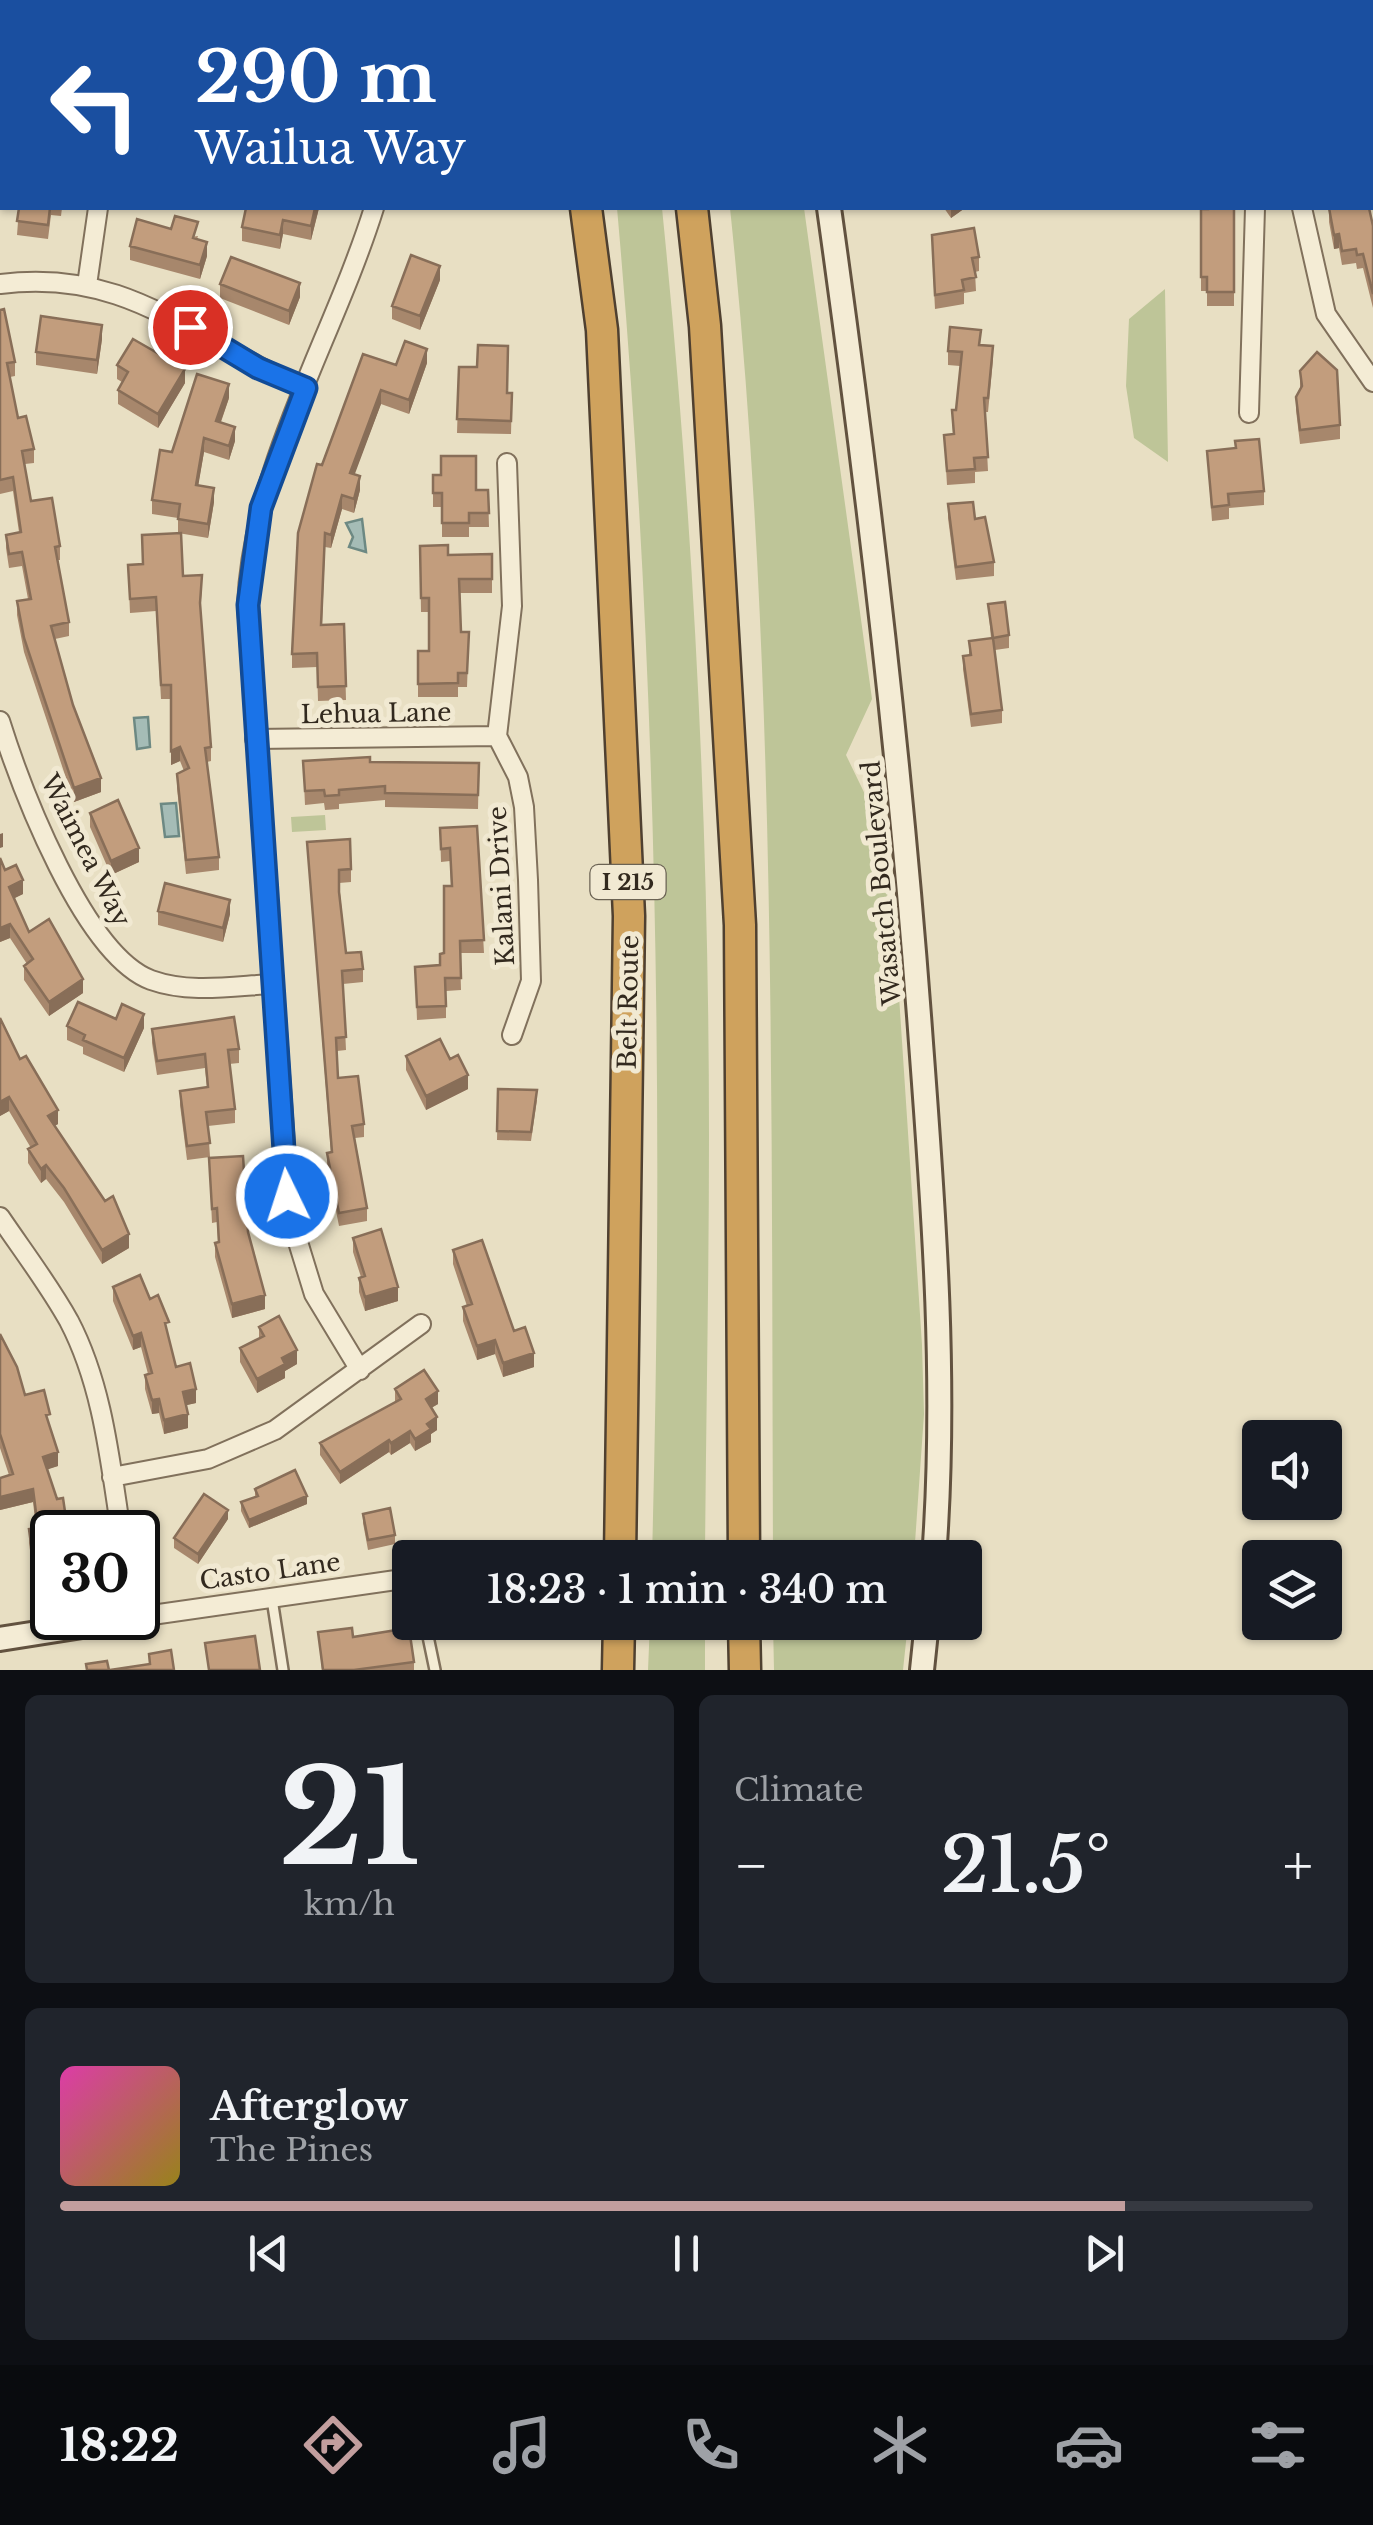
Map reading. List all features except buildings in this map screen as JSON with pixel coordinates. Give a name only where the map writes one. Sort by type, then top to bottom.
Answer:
[{"type":"highway","name":"Belt Route","points":[[586,210],[602,330],[629,916],[620,1540]]},
{"type":"highway","points":[[692,210],[704,326],[740,925],[744,1540]]},
{"type":"highway","points":[[618,1670],[619,1640]]},
{"type":"highway","points":[[744,1640],[745,1670]]},
{"type":"street","points":[[86,285],[98,210]]},
{"type":"street","points":[[360,1370],[314,1294],[294,1236],[248,629],[251,556],[268,486],[373,210]]},
{"type":"street","name":"Wasatch Boulevard","points":[[829,210],[902,792],[940,1335],[941,1454],[935,1540]]},
{"type":"street","points":[[1249,413],[1255,210]]},
{"type":"street","points":[[1302,210],[1326,314],[1373,382]]},
{"type":"street","points":[[0,284],[37,281],[86,285],[154,307],[258,368],[306,388]]},
{"type":"street","points":[[497,736],[512,606],[506,463]]},
{"type":"street","name":"Waimea Way","points":[[0,721],[51,846],[90,926],[108,950],[149,979],[177,987],[273,984]]},
{"type":"street","name":"Lehua Lane","points":[[255,739],[497,736]]},
{"type":"street","name":"Kalani Drive","points":[[497,736],[518,777],[528,880],[532,981],[512,1035]]},
{"type":"street","points":[[0,1217],[56,1300],[79,1345],[98,1399],[117,1510]]},
{"type":"street","points":[[112,1477],[224,1454],[305,1412],[422,1324]]},
{"type":"street","name":"Casto Lane","points":[[160,1614],[392,1581]]},
{"type":"street","name":"Casto Lane","points":[[0,1639],[30,1634]]},
{"type":"street","points":[[922,1670],[925,1640]]},
{"type":"lane","points":[[272,1599],[282,1670]]},
{"type":"lane","points":[[429,1640],[435,1670]]},
{"type":"green space","points":[[617,210],[662,210],[690,555],[708,1019],[705,1540],[652,1540],[657,1050],[641,545]]},
{"type":"green space","points":[[730,210],[804,210],[872,699],[846,755],[889,844],[922,1345],[924,1414],[915,1540],[773,1540],[771,1051],[756,544]]},
{"type":"green space","points":[[1165,289],[1168,462],[1134,438],[1126,386],[1129,319]]},
{"type":"green space","points":[[325,815],[326,830],[292,832],[291,817]]},
{"type":"green space","points":[[649,1640],[705,1640],[705,1670],[648,1670]]},
{"type":"green space","points":[[773,1640],[906,1640],[903,1670],[774,1670]]},
{"type":"water","points":[[362,519],[366,552],[349,547],[353,537],[346,523]]},
{"type":"water","points":[[148,717],[150,747],[137,749],[134,718]]},
{"type":"water","points":[[176,803],[179,836],[165,837],[161,804]]},
{"type":"route","points":[[190,327],[258,368],[306,388],[261,508],[248,580],[248,629],[287,1196]]}]
